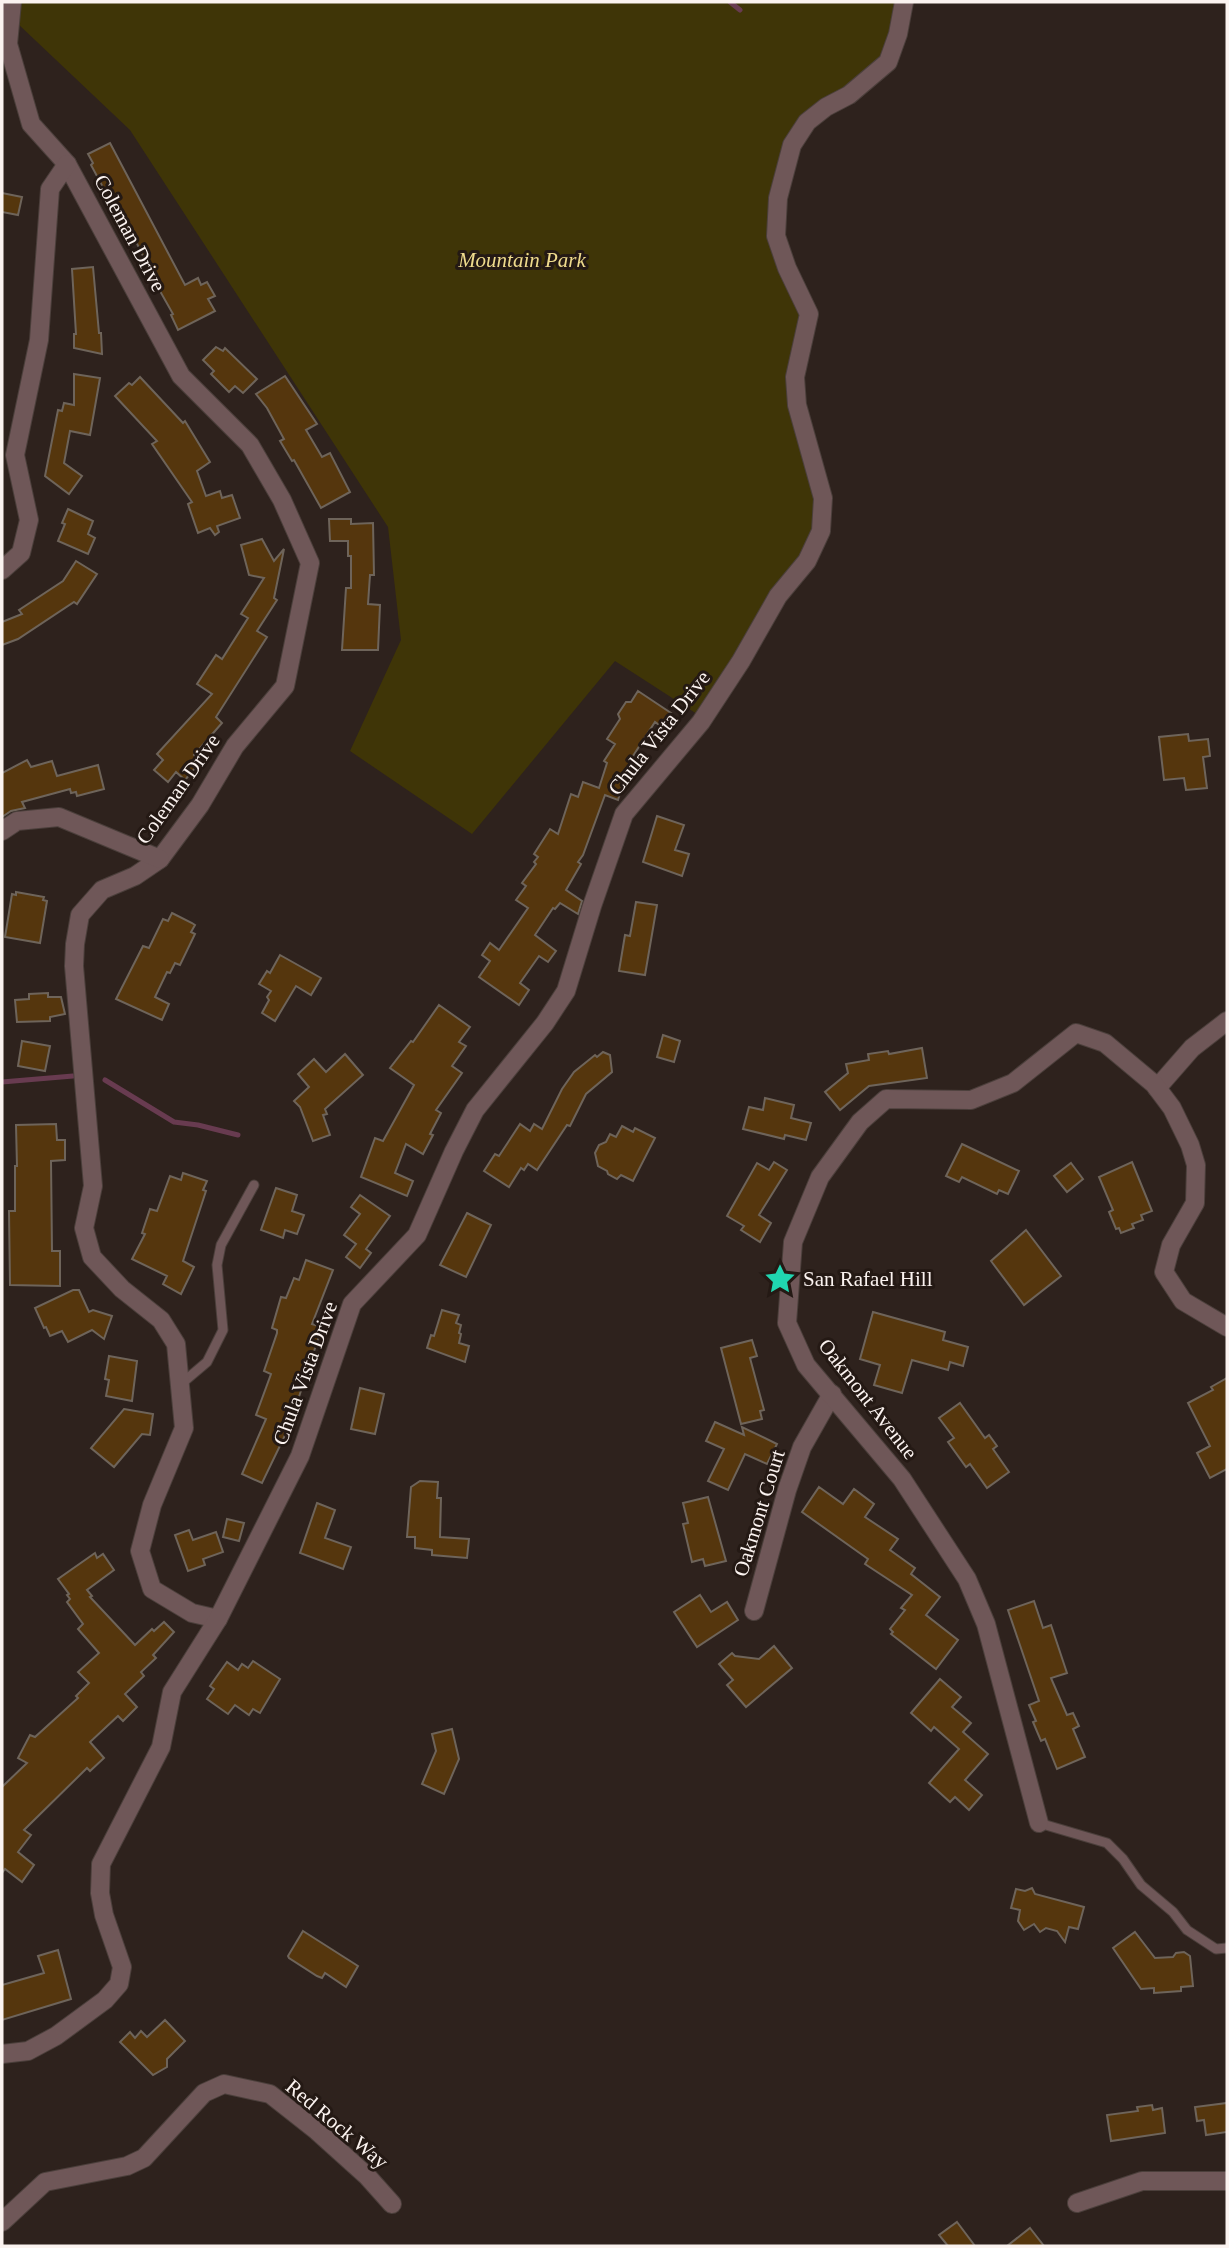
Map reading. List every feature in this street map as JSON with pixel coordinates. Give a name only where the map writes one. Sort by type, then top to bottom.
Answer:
[{"type":"street","name":"Coleman Drive","points":[[12,2],[8,44],[31,124],[67,164],[181,376],[250,446],[282,500],[310,563],[285,686],[235,746],[200,805],[160,859],[135,876],[102,890],[80,915],[75,944],[74,966],[93,1186],[84,1228],[92,1257],[122,1289],[161,1320],[176,1344],[184,1428],[152,1505],[141,1551],[152,1589],[192,1613],[218,1619]]},
{"type":"street","name":"Chula Vista Drive","points":[[2,2054],[27,2051],[56,2036],[105,2000],[119,1984],[122,1967],[104,1916],[100,1893],[101,1864],[161,1748],[172,1692],[218,1619],[300,1456],[352,1304],[417,1235],[475,1110],[545,1023],[566,991],[624,814],[701,722],[741,661],[778,596],[807,561],[821,531],[823,498],[797,405],[795,377],[810,314],[787,268],[776,236],[778,198],[792,145],[807,122],[826,107],[849,95],[888,62],[898,34],[904,2]]},
{"type":"street","points":[[2,570],[21,553],[29,520],[15,455],[39,340],[50,189],[67,164]]},
{"type":"street","points":[[2,831],[17,821],[59,817],[160,859]]},
{"type":"street","points":[[1157,1088],[1192,1048],[1227,1021]]},
{"type":"street","name":"Oakmont Avenue","points":[[1039,1823],[986,1624],[967,1579],[902,1479],[807,1365],[787,1323],[793,1242],[820,1177],[860,1122],[886,1099],[971,1100],[1013,1083],[1076,1033],[1105,1043],[1157,1088],[1184,1128],[1196,1166],[1195,1203],[1171,1245],[1164,1272],[1182,1301],[1227,1327]]},
{"type":"street","name":"Oakmont Court","points":[[754,1611],[787,1490],[802,1447],[832,1394]]},
{"type":"street","name":"Red Rock Way","points":[[2,2222],[45,2182],[127,2166],[144,2158],[204,2093],[224,2084],[270,2095],[317,2131],[367,2176],[392,2204]]},
{"type":"street","points":[[1076,2203],[1142,2181],[1227,2181]]},
{"type":"lane","points":[[180,1385],[207,1362],[223,1330],[217,1265],[221,1245],[254,1185]]},
{"type":"lane","points":[[1039,1823],[1107,1843],[1123,1859],[1141,1885],[1173,1912],[1187,1930],[1216,1949],[1227,1948]]},
{"type":"green space","name":"Mountain Park","points":[[19,2],[909,2],[897,56],[883,78],[860,94],[810,118],[781,204],[781,239],[808,298],[797,386],[828,500],[818,542],[697,714],[615,661],[472,834],[350,751],[401,640],[388,527],[130,130],[16,22]]},
{"type":"building","points":[[110,143],[185,285],[198,278],[201,285],[207,282],[215,296],[208,299],[215,311],[178,330],[171,315],[173,314],[143,261],[145,260],[124,217],[120,219],[91,165],[93,163],[88,154]]},
{"type":"building","points":[[2,193],[22,197],[18,215],[2,212]]},
{"type":"building","points":[[93,267],[102,354],[74,348],[76,334],[72,269]]},
{"type":"building","points":[[216,347],[223,351],[225,348],[257,379],[243,393],[235,386],[229,392],[211,374],[214,371],[203,360]]},
{"type":"building","points":[[74,374],[100,378],[90,435],[70,431],[64,463],[82,476],[69,494],[45,476],[58,410],[62,411],[64,403],[74,405]]},
{"type":"building","points":[[285,376],[317,424],[306,430],[322,457],[330,453],[350,492],[321,508],[280,441],[284,439],[267,408],[256,394]]},
{"type":"building","points":[[140,377],[183,423],[185,421],[210,462],[197,471],[206,496],[220,491],[222,498],[232,495],[240,518],[217,526],[219,532],[215,535],[210,528],[198,533],[188,504],[192,502],[152,444],[157,441],[115,396]]},
{"type":"building","points":[[68,509],[93,521],[88,534],[95,538],[88,554],[58,541]]},
{"type":"building","points":[[329,519],[351,519],[351,524],[373,523],[374,575],[370,575],[368,604],[380,605],[378,650],[342,650],[346,588],[351,588],[351,556],[348,556],[348,541],[330,541]]},
{"type":"building","points":[[262,539],[274,561],[284,549],[274,598],[277,600],[257,631],[267,637],[216,717],[222,723],[194,755],[201,761],[185,780],[176,772],[168,782],[154,770],[163,760],[157,754],[212,694],[197,684],[216,655],[222,659],[248,618],[241,614],[264,578],[249,575],[241,545]]},
{"type":"building","points":[[76,561],[97,574],[77,604],[74,602],[18,639],[2,645],[2,622],[22,614],[19,610],[63,581]]},
{"type":"building","points":[[638,691],[671,713],[662,727],[655,722],[633,756],[636,757],[627,770],[618,800],[605,795],[578,862],[581,864],[566,890],[582,901],[578,914],[560,903],[553,908],[535,935],[556,951],[548,962],[539,956],[520,983],[529,990],[519,1005],[479,977],[490,961],[482,955],[490,943],[499,950],[528,908],[516,900],[526,886],[522,883],[536,864],[534,862],[538,857],[534,854],[550,829],[558,834],[571,794],[578,797],[583,782],[599,788],[607,763],[604,761],[615,744],[607,739],[620,719],[618,714]]},
{"type":"building","points":[[1188,734],[1189,741],[1208,739],[1210,756],[1203,757],[1207,788],[1186,790],[1184,778],[1164,780],[1159,737]]},
{"type":"building","points":[[27,760],[31,767],[52,761],[57,776],[98,765],[104,789],[77,796],[76,792],[71,793],[70,789],[22,802],[25,808],[11,811],[2,817],[2,773]]},
{"type":"building","points":[[657,816],[684,825],[675,850],[689,854],[682,876],[643,862]]},
{"type":"building","points":[[16,892],[44,897],[43,900],[47,901],[40,943],[5,937],[12,894],[16,895]]},
{"type":"building","points":[[636,902],[657,905],[645,975],[619,971],[625,935],[630,936]]},
{"type":"building","points":[[172,913],[195,925],[191,932],[195,934],[180,965],[175,963],[170,973],[167,972],[155,997],[169,1004],[162,1020],[116,999],[143,946],[149,948],[163,919],[168,921]]},
{"type":"building","points":[[280,955],[321,978],[311,995],[296,986],[275,1021],[262,1013],[271,991],[259,984],[267,971],[270,973]]},
{"type":"building","points":[[48,993],[48,997],[61,997],[65,1014],[50,1017],[50,1021],[17,1022],[15,1000],[29,999],[29,994]]},
{"type":"building","points":[[439,1005],[470,1027],[459,1042],[466,1046],[452,1066],[462,1073],[436,1110],[441,1113],[430,1134],[433,1135],[423,1154],[406,1144],[395,1173],[413,1181],[407,1196],[361,1177],[375,1138],[383,1141],[414,1085],[390,1068],[411,1041],[413,1042]]},
{"type":"building","points":[[663,1035],[680,1041],[674,1062],[657,1057]]},
{"type":"building","points":[[22,1041],[50,1046],[45,1071],[18,1066]]},
{"type":"building","points":[[922,1048],[927,1078],[869,1086],[840,1110],[825,1092],[848,1073],[846,1064],[869,1060],[868,1054],[888,1051],[889,1054]]},
{"type":"building","points":[[603,1052],[610,1055],[612,1072],[586,1094],[570,1126],[567,1125],[537,1170],[528,1164],[524,1170],[521,1168],[509,1187],[484,1171],[495,1154],[499,1156],[520,1124],[530,1131],[534,1124],[542,1129],[562,1089],[574,1072]]},
{"type":"building","points":[[345,1054],[363,1075],[325,1109],[327,1114],[323,1115],[330,1135],[313,1141],[300,1107],[294,1101],[309,1087],[298,1074],[314,1059],[326,1072]]},
{"type":"building","points":[[765,1098],[794,1105],[791,1118],[811,1123],[806,1140],[785,1135],[784,1139],[743,1129],[749,1107],[763,1110]]},
{"type":"building","points":[[56,1124],[57,1140],[65,1140],[65,1160],[51,1161],[52,1251],[60,1251],[60,1286],[10,1285],[9,1211],[15,1211],[16,1125]]},
{"type":"building","points":[[622,1126],[633,1132],[635,1128],[655,1138],[633,1181],[621,1175],[617,1179],[608,1174],[598,1166],[595,1153],[610,1134],[616,1137]]},
{"type":"building","points":[[962,1144],[1019,1171],[1008,1194],[999,1190],[997,1194],[962,1177],[959,1182],[946,1176]]},
{"type":"building","points":[[774,1162],[787,1170],[759,1215],[771,1223],[760,1242],[741,1230],[744,1226],[727,1216],[757,1163],[769,1170]]},
{"type":"building","points":[[1132,1162],[1152,1211],[1141,1215],[1143,1220],[1132,1224],[1134,1228],[1121,1233],[1119,1228],[1116,1229],[1109,1212],[1113,1210],[1099,1177]]},
{"type":"building","points":[[1071,1163],[1083,1179],[1067,1192],[1054,1176]]},
{"type":"building","points":[[183,1173],[207,1181],[183,1261],[194,1267],[181,1294],[163,1284],[167,1276],[132,1259],[145,1234],[142,1233],[150,1209],[157,1211],[170,1176],[181,1180]]},
{"type":"building","points":[[276,1188],[297,1195],[292,1211],[304,1215],[297,1234],[285,1230],[283,1238],[261,1230]]},
{"type":"building","points":[[360,1195],[390,1216],[366,1249],[371,1253],[360,1268],[346,1257],[356,1244],[344,1235],[360,1214],[351,1207]]},
{"type":"building","points":[[467,1213],[491,1225],[466,1277],[440,1265]]},
{"type":"building","points":[[1026,1230],[1061,1276],[1024,1305],[991,1261]]},
{"type":"building","points":[[306,1260],[333,1270],[312,1324],[322,1327],[289,1427],[262,1483],[242,1474],[266,1419],[256,1415],[271,1374],[264,1371],[277,1333],[277,1330],[272,1328],[281,1297],[286,1298],[294,1278],[299,1280]]},
{"type":"building","points":[[73,1290],[79,1290],[89,1312],[93,1310],[112,1316],[104,1339],[92,1330],[68,1342],[62,1331],[50,1336],[46,1327],[44,1328],[35,1308]]},
{"type":"building","points":[[442,1310],[459,1315],[456,1323],[461,1325],[459,1343],[469,1346],[465,1362],[427,1348],[431,1335],[434,1336]]},
{"type":"building","points":[[873,1312],[945,1332],[943,1340],[968,1347],[963,1366],[950,1362],[948,1370],[912,1360],[902,1393],[874,1385],[880,1365],[860,1359]]},
{"type":"building","points":[[752,1340],[757,1356],[750,1358],[764,1410],[760,1411],[762,1419],[741,1424],[721,1348]]},
{"type":"building","points":[[109,1356],[137,1361],[132,1401],[106,1396],[109,1380],[105,1379]]},
{"type":"building","points":[[1227,1378],[1227,1469],[1210,1478],[1197,1453],[1210,1446],[1188,1403],[1213,1390],[1211,1387]]},
{"type":"building","points":[[360,1388],[384,1394],[375,1434],[351,1429]]},
{"type":"building","points":[[960,1403],[985,1438],[989,1435],[997,1446],[993,1449],[1009,1472],[987,1488],[970,1464],[966,1467],[948,1442],[954,1438],[939,1418]]},
{"type":"building","points":[[124,1409],[153,1414],[150,1435],[142,1434],[114,1467],[91,1448]]},
{"type":"building","points":[[715,1422],[744,1435],[742,1427],[777,1444],[767,1464],[745,1454],[728,1490],[708,1481],[724,1449],[706,1441]]},
{"type":"building","points":[[420,1481],[438,1482],[437,1498],[441,1498],[440,1537],[469,1539],[467,1558],[432,1555],[432,1550],[415,1548],[415,1537],[407,1537],[411,1487]]},
{"type":"building","points":[[819,1487],[843,1504],[854,1489],[874,1504],[865,1517],[898,1539],[890,1550],[915,1568],[911,1574],[940,1597],[926,1615],[958,1640],[936,1669],[891,1634],[893,1632],[890,1629],[905,1610],[901,1608],[912,1595],[865,1564],[868,1559],[802,1512]]},
{"type":"building","points":[[708,1497],[726,1561],[705,1566],[703,1559],[692,1562],[683,1524],[688,1523],[683,1503]]},
{"type":"building","points":[[317,1503],[335,1510],[325,1538],[351,1547],[343,1569],[300,1553]]},
{"type":"building","points":[[227,1519],[244,1523],[239,1541],[223,1537]]},
{"type":"building","points":[[189,1530],[193,1540],[216,1532],[223,1552],[203,1559],[205,1565],[188,1571],[175,1535]]},
{"type":"building","points":[[95,1553],[97,1558],[103,1554],[114,1570],[87,1590],[92,1596],[90,1597],[135,1645],[164,1622],[174,1632],[153,1655],[156,1658],[141,1672],[144,1676],[125,1694],[137,1707],[123,1721],[118,1716],[90,1742],[104,1758],[90,1771],[87,1768],[24,1830],[31,1835],[18,1852],[34,1865],[22,1882],[5,1869],[2,1873],[2,1787],[27,1763],[18,1758],[30,1735],[35,1737],[78,1698],[76,1696],[89,1683],[78,1672],[99,1653],[78,1629],[83,1624],[67,1602],[70,1599],[67,1595],[69,1594],[58,1579]]},
{"type":"building","points":[[700,1595],[711,1612],[727,1602],[738,1620],[697,1647],[674,1612]]},
{"type":"building","points":[[1034,1601],[1043,1628],[1051,1625],[1067,1673],[1051,1678],[1067,1715],[1073,1713],[1079,1726],[1073,1729],[1085,1757],[1057,1769],[1045,1739],[1041,1741],[1033,1722],[1036,1721],[1029,1705],[1039,1701],[1008,1610]]},
{"type":"building","points":[[774,1646],[792,1668],[746,1707],[727,1685],[733,1680],[719,1664],[732,1653],[735,1656],[759,1659]]},
{"type":"building","points":[[253,1661],[280,1679],[260,1713],[253,1709],[249,1715],[235,1705],[228,1714],[207,1699],[214,1689],[210,1686],[227,1662],[238,1670],[242,1664],[248,1668]]},
{"type":"building","points":[[940,1679],[961,1697],[952,1707],[971,1723],[963,1732],[988,1754],[965,1780],[982,1795],[969,1810],[955,1797],[950,1802],[929,1783],[959,1749],[934,1727],[931,1731],[911,1713]]},
{"type":"building","points":[[452,1729],[459,1759],[444,1794],[422,1784],[436,1751],[432,1734]]},
{"type":"building","points":[[1032,1888],[1035,1894],[1084,1907],[1078,1929],[1069,1927],[1065,1942],[1057,1931],[1046,1928],[1040,1932],[1034,1924],[1024,1930],[1018,1921],[1020,1910],[1011,1908],[1016,1889],[1025,1891]]},
{"type":"building","points":[[303,1931],[358,1966],[346,1987],[325,1973],[322,1978],[317,1976],[289,1958]]},
{"type":"building","points":[[1135,1932],[1155,1958],[1173,1957],[1176,1953],[1184,1952],[1190,1956],[1193,1986],[1181,1987],[1181,1991],[1154,1993],[1154,1988],[1141,1989],[1113,1948]]},
{"type":"building","points":[[58,1950],[71,1999],[2,2020],[2,1985],[44,1973],[38,1956]]},
{"type":"building","points":[[165,2020],[185,2041],[167,2059],[167,2067],[153,2075],[120,2042],[130,2032],[135,2038],[141,2031],[147,2037]]},
{"type":"building","points":[[1227,2103],[1227,2132],[1206,2135],[1204,2120],[1197,2121],[1195,2107]]},
{"type":"building","points":[[1152,2105],[1153,2110],[1162,2108],[1165,2133],[1111,2141],[1107,2115],[1138,2111],[1137,2107]]},
{"type":"building","points":[[957,2222],[975,2246],[948,2246],[939,2235]]},
{"type":"building","points":[[1030,2228],[1044,2246],[1007,2246]]},
{"type":"waterway","points":[[730,2],[740,10]]},
{"type":"waterway","points":[[2,1082],[73,1076]]},
{"type":"waterway","points":[[105,1080],[174,1122],[238,1135]]},
{"type":"place","name":"San Rafael Hill","points":[[780,1279]]}]
